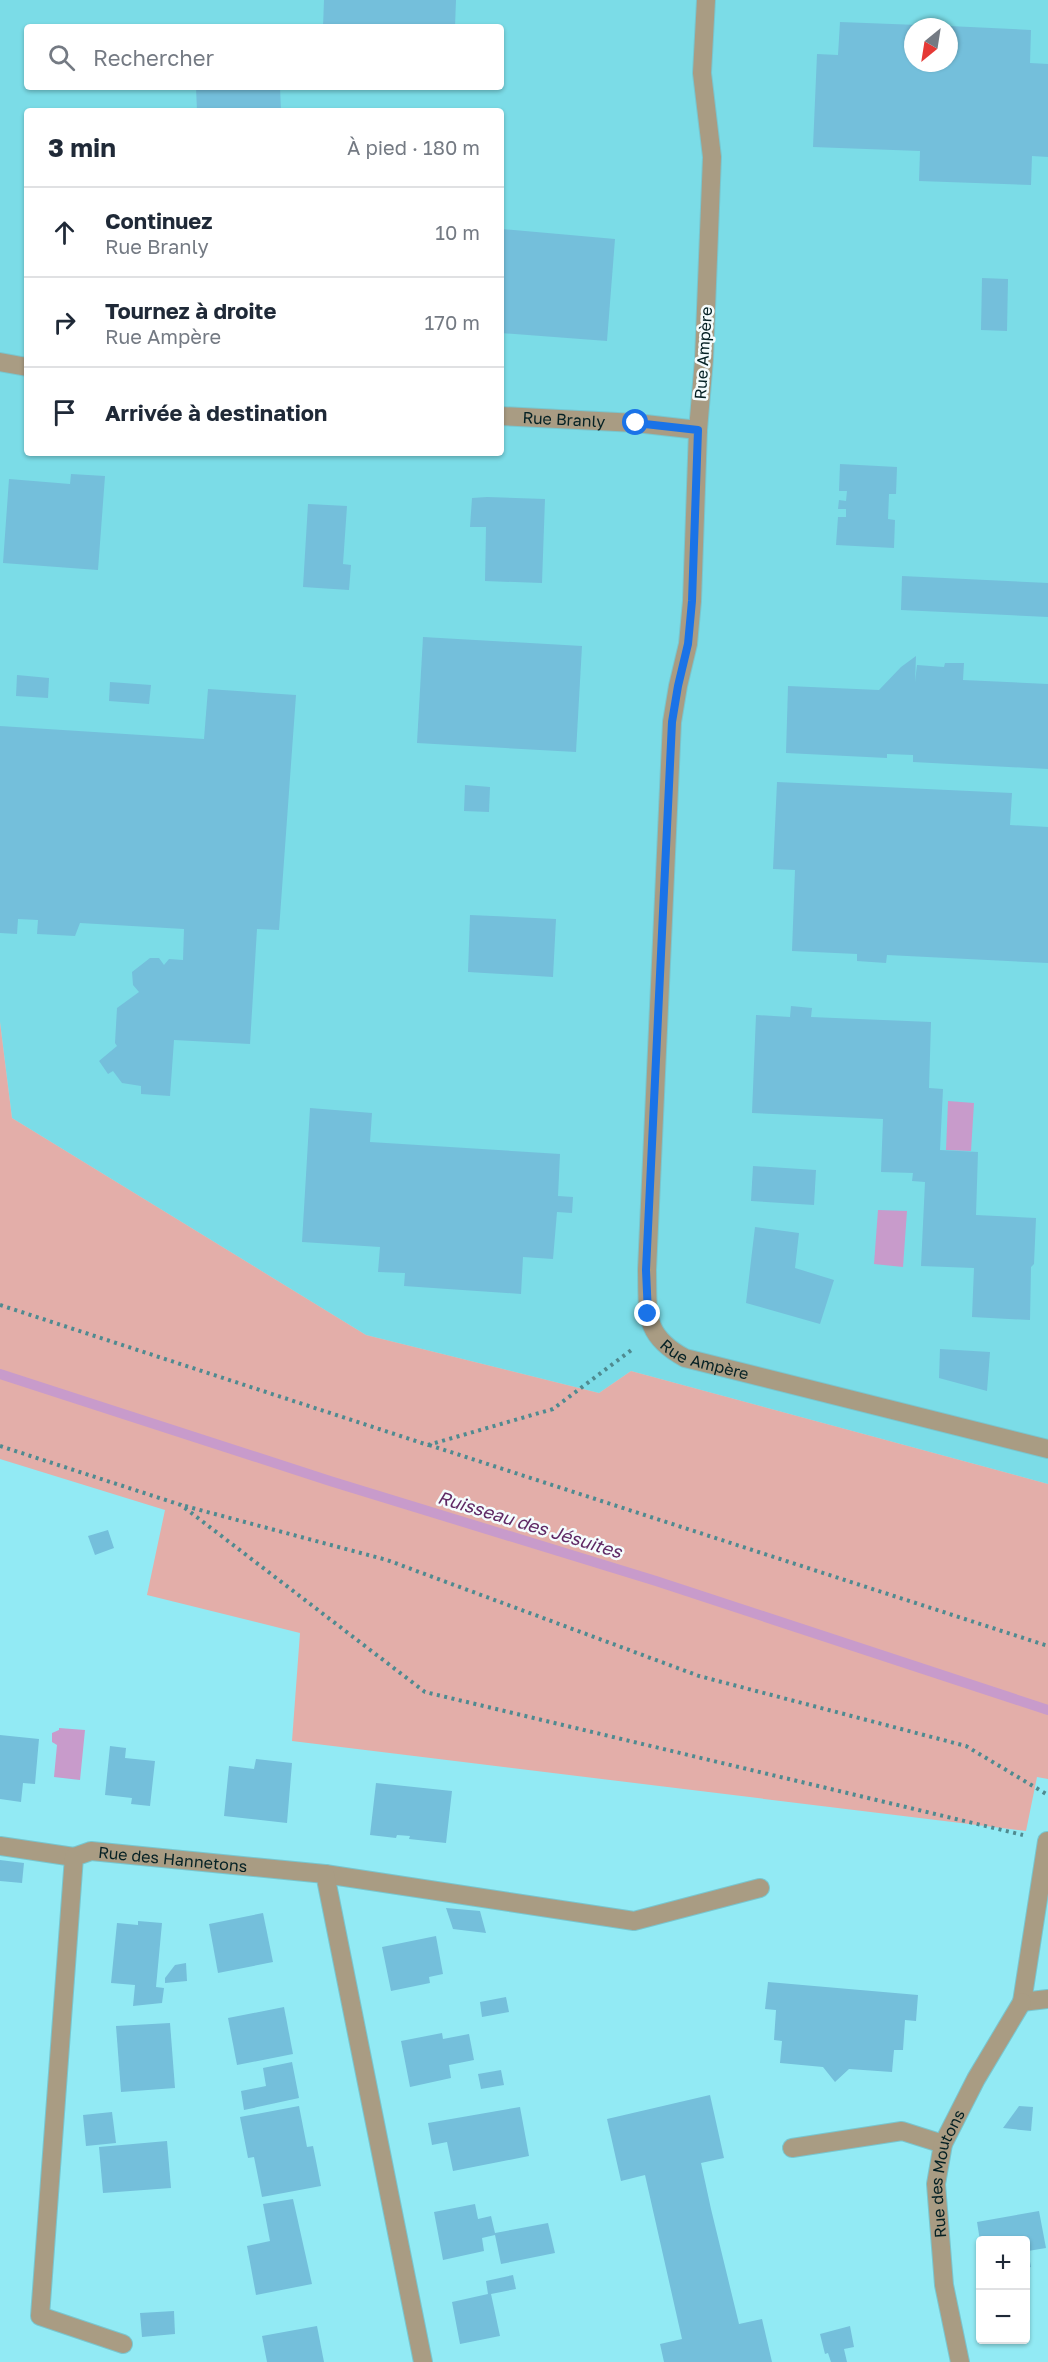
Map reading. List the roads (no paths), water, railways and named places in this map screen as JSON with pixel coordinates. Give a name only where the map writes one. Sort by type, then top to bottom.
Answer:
[{"type":"street","name":"Rue Ampère","points":[[706,0],[702,73],[712,157],[704,359],[698,430],[691,612],[688,644],[678,686],[671,742],[646,1270],[648,1314],[654,1333],[668,1349],[686,1358],[1048,1449]]},
{"type":"street","points":[[0,362],[24,366]]},
{"type":"street","name":"Rue Branly","points":[[504,416],[636,423],[698,430]]},
{"type":"street","points":[[1047,1841],[1022,2002],[1048,1999]]},
{"type":"street","points":[[0,1845],[74,1857]]},
{"type":"street","name":"Rue des Hannetons","points":[[123,2344],[40,2316],[74,1857],[92,1851],[325,1874],[634,1920],[759,1888]]},
{"type":"street","points":[[325,1874],[423,2362]]},
{"type":"street","name":"Rue des Moutons","points":[[960,2362],[944,2285],[936,2184],[943,2144],[976,2079],[1022,2002]]},
{"type":"street","points":[[792,2148],[902,2131],[943,2144]]},
{"type":"waterway","name":"Ruisseau des Jésuites","points":[[0,1374],[330,1481],[656,1581],[1048,1710]]}]
